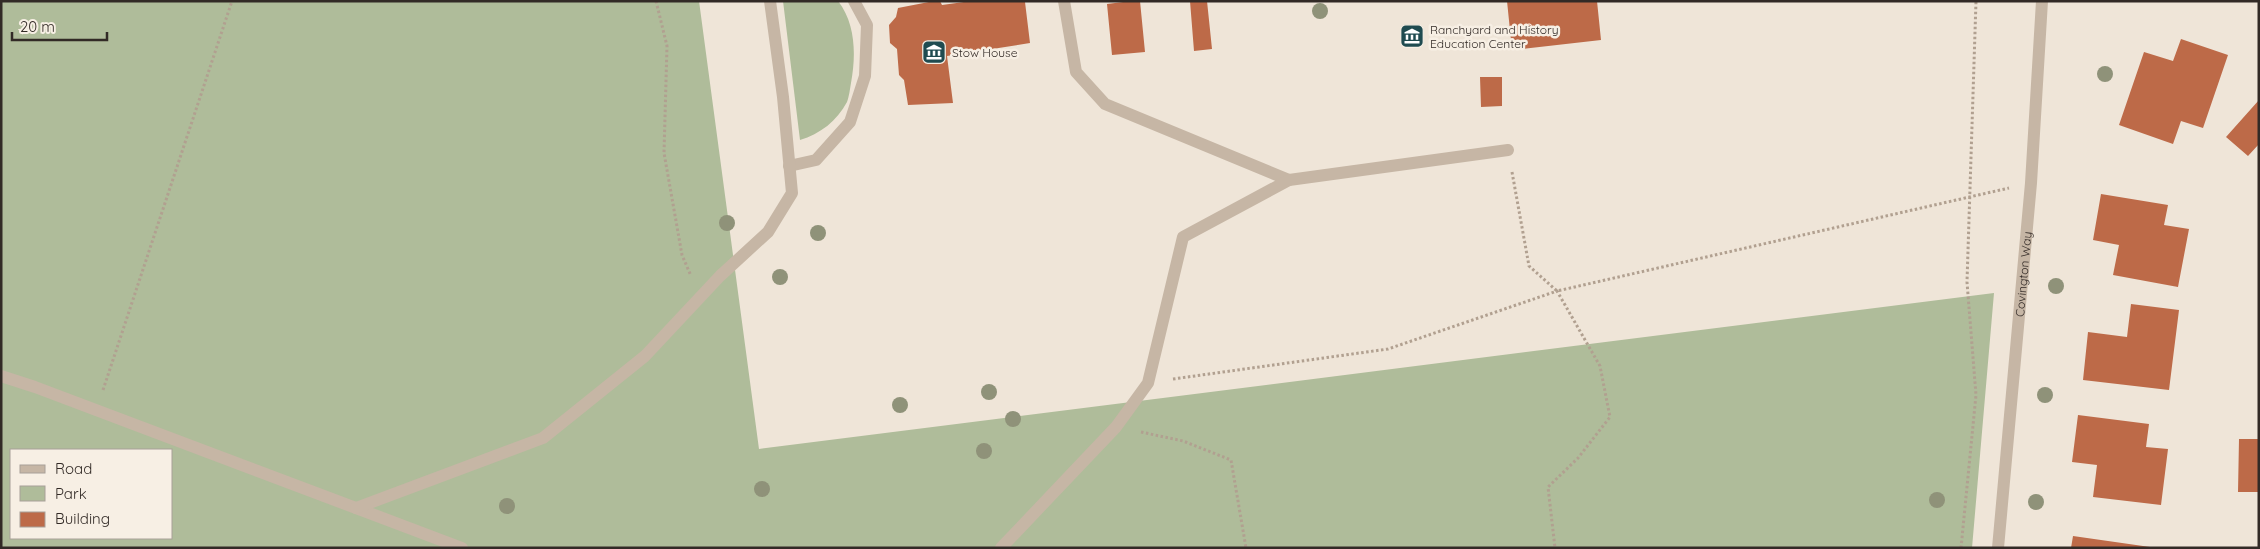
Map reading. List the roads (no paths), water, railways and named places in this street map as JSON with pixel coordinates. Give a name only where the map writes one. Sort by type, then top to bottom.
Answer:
[{"type":"street","points":[[356,508],[543,438],[645,356],[701,297],[768,232],[792,193],[783,97],[770,1]]},
{"type":"street","points":[[789,166],[816,160],[850,122],[865,76],[866,25],[854,1]]},
{"type":"street","points":[[1064,1],[1076,72],[1105,104],[1289,180]]},
{"type":"street","name":"Covington Way","points":[[1998,548],[2031,183],[2042,1]]},
{"type":"street","points":[[1001,548],[1116,427],[1148,383],[1183,237],[1289,180],[1508,150]]},
{"type":"street","points":[[1,376],[462,548]]},
{"type":"place","name":"Ranchyard and History Education Center","points":[[1412,36]]},
{"type":"place","name":"Stow House","points":[[934,52]]}]
